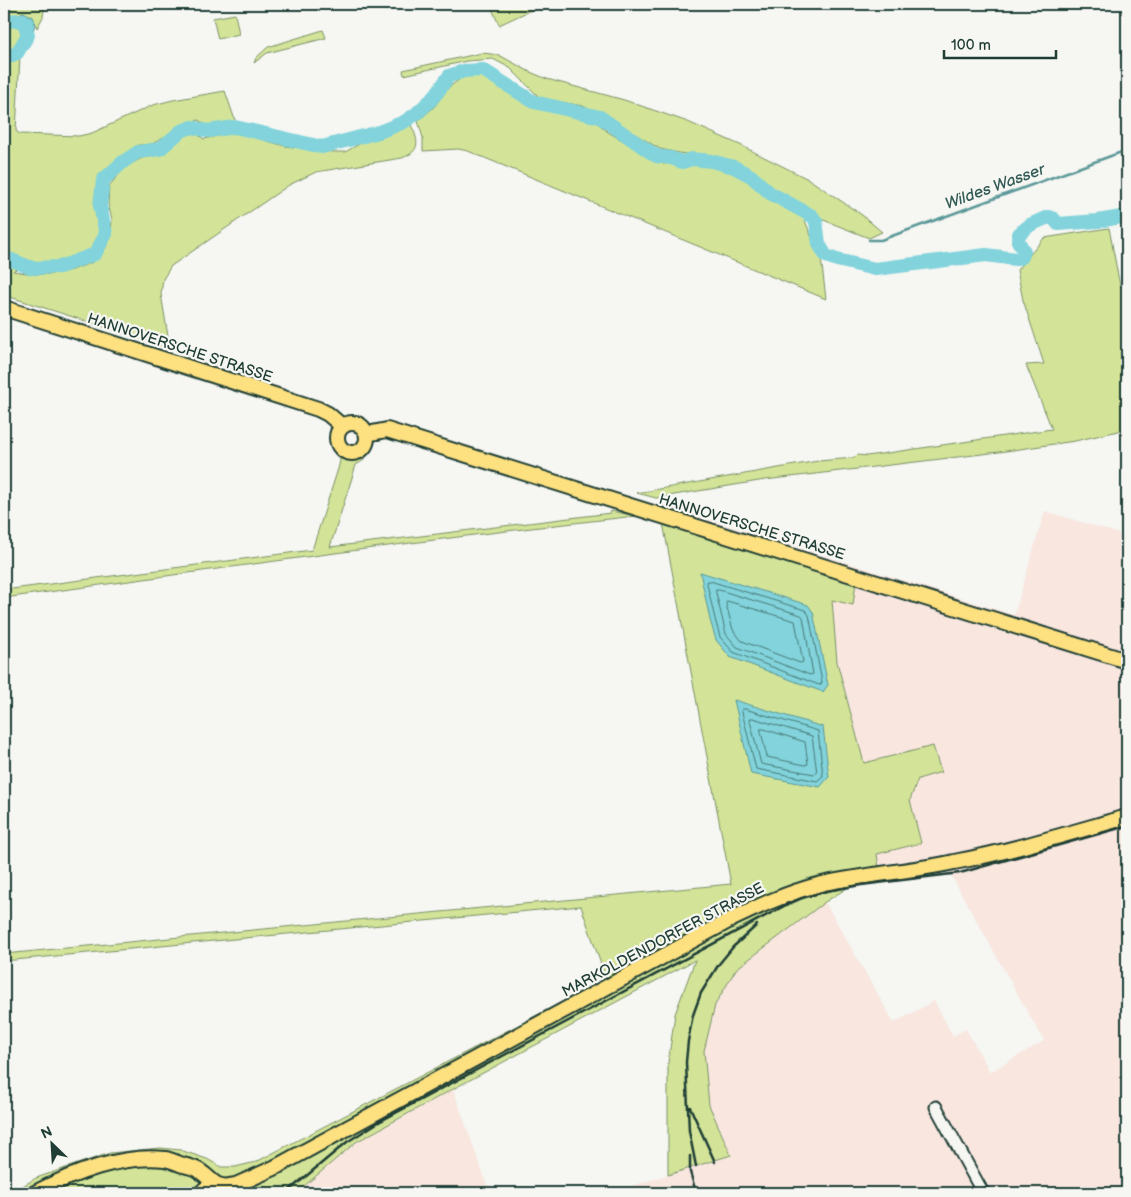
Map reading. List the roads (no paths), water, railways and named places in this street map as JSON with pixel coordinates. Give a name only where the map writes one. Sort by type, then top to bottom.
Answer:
[{"type":"main road","name":"HANNOVERSCHE STRASSE","points":[[4,308],[318,409],[328,414],[342,426],[350,423],[359,424],[366,430],[367,434],[387,430],[1127,661]]},
{"type":"main road","points":[[342,426],[337,434],[337,444],[348,453],[356,453],[363,449],[367,442],[367,434]]},
{"type":"main road","name":"MARKOLDENDORFER STRASSE","points":[[201,1193],[210,1185],[223,1188],[236,1185],[274,1168],[730,920],[774,900],[795,892],[841,880],[937,866],[981,857],[1127,817]]},
{"type":"main road","points":[[35,1193],[100,1166],[127,1160],[155,1158],[168,1159],[192,1167],[223,1188]]},
{"type":"main road","points":[[184,1165],[200,1184],[201,1193]]},
{"type":"main road","name":"MARKOLDENDORFER STRASSE","points":[[237,1193],[274,1168]]},
{"type":"street","points":[[936,1107],[983,1193]]},
{"type":"water","points":[[23,12],[33,17],[35,24],[33,31],[21,36],[23,30],[15,25],[7,24],[7,17],[14,17]]},
{"type":"water","points":[[700,572],[808,605],[813,612],[828,685],[823,692],[730,657],[716,640]]},
{"type":"water","points":[[734,700],[823,727],[829,777],[820,787],[751,774]]},
{"type":"waterway","points":[[4,21],[23,20],[28,35],[17,53],[4,59]]},
{"type":"waterway","points":[[4,257],[32,268],[60,267],[95,254],[106,234],[100,206],[103,180],[123,162],[138,152],[160,149],[181,131],[192,127],[208,131],[235,127],[322,147],[379,132],[404,122],[430,101],[449,76],[464,71],[483,70],[534,102],[600,117],[656,156],[682,162],[692,159],[711,161],[734,167],[751,176],[770,193],[812,216],[816,221],[819,244],[826,256],[875,269],[986,255],[1016,259],[1022,257],[1024,251],[1018,241],[1019,234],[1030,225],[1048,217],[1054,219],[1058,224],[1098,221],[1127,216]]},
{"type":"waterway","name":"Wildes Wasser","points":[[869,240],[881,240],[1127,150]]},
{"type":"railway","points":[[286,1193],[347,1142],[377,1123],[802,898],[826,891],[861,885],[960,873],[1127,826]]},
{"type":"railway","points":[[696,1166],[689,1131],[686,1062],[693,1015],[701,993],[719,964],[733,947],[757,925]]},
{"type":"railway","points":[[690,1107],[715,1162]]},
{"type":"railway","points":[[690,1156],[690,1172],[696,1192]]}]
